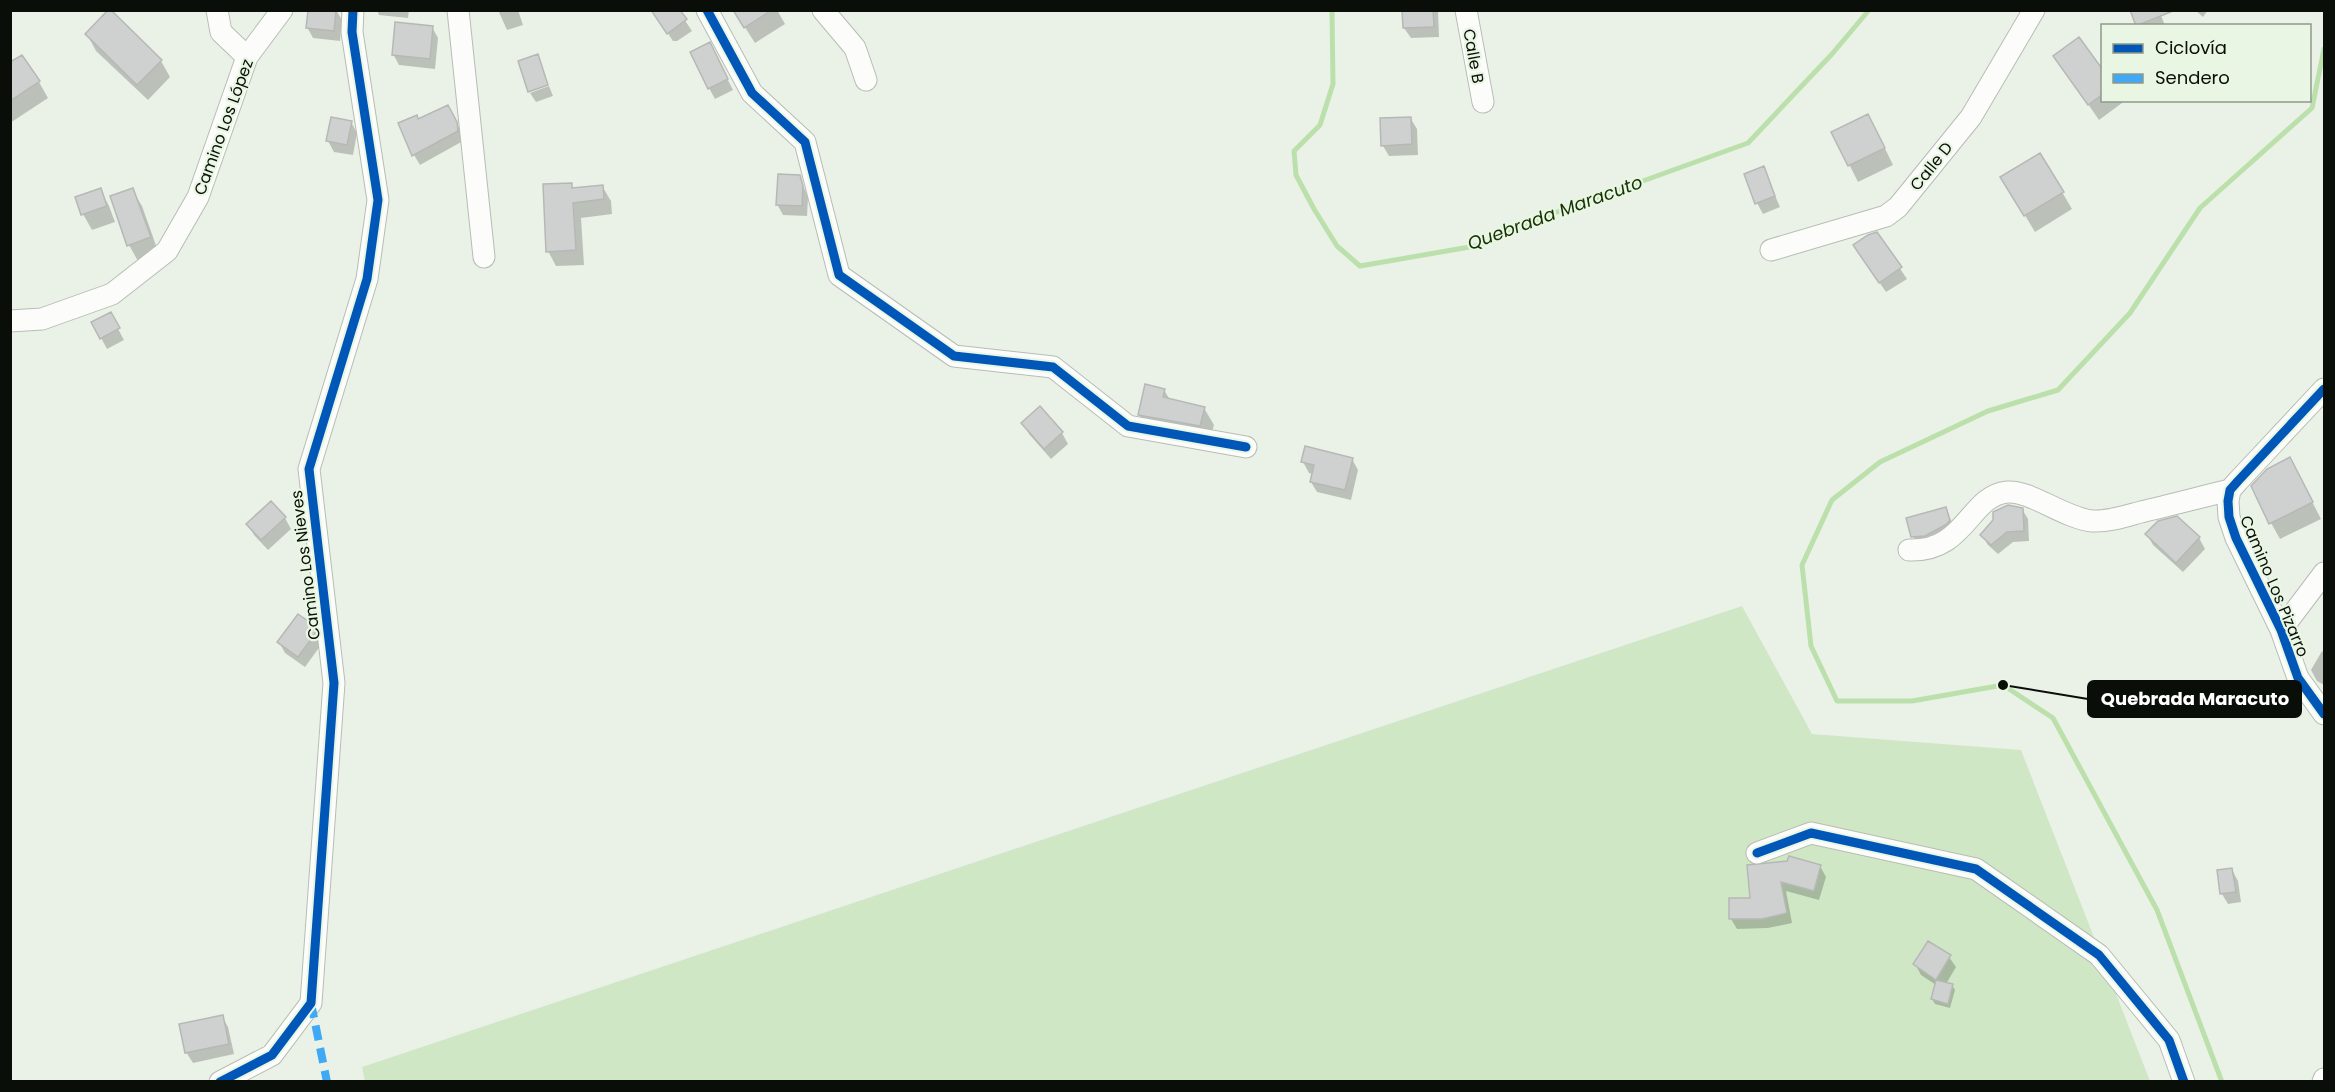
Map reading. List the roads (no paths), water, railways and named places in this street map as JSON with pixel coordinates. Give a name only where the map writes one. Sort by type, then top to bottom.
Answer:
[{"type":"street","points":[[217,10],[221,32],[247,57]]},
{"type":"street","name":"Camino Los López","points":[[10,321],[36,319],[112,294],[166,251],[198,197],[247,57],[282,10]]},
{"type":"street","name":"Camino Los Nieves","points":[[220,1082],[272,1055],[311,1003],[334,683],[309,469],[367,279],[378,200],[352,32],[353,10]]},
{"type":"street","points":[[458,10],[483,256]]},
{"type":"street","points":[[707,10],[752,93],[805,142],[839,275],[954,356],[1053,367],[1128,426],[1246,447]]},
{"type":"street","points":[[823,10],[855,48],[866,80]]},
{"type":"street","name":"Calle B","points":[[1466,10],[1483,102]]},
{"type":"street","name":"Calle D","points":[[1771,250],[1886,216],[1898,207],[1971,117],[2034,10]]},
{"type":"street","points":[[10,307],[36,319]]},
{"type":"street","points":[[1909,550],[1919,550],[1951,539],[1992,496],[2008,492],[2023,495],[2074,518],[2104,521],[2230,490],[2325,389]]},
{"type":"street","name":"Camino Los Pizarro","points":[[2230,490],[2229,517],[2236,538],[2282,630],[2298,678],[2325,714]]},
{"type":"street","points":[[2282,630],[2325,573]]},
{"type":"street","points":[[1757,853],[1811,833],[1976,868],[2099,955],[2169,1040],[2184,1082]]},
{"type":"waterway","name":"Quebrada Maracuto","points":[[1332,10],[1333,84],[1320,125],[1294,151],[1296,175],[1337,246],[1360,266],[1481,245],[1546,216],[1748,143],[1832,54],[1869,10]]},
{"type":"waterway","name":"Quebrada Maracuto","points":[[2222,1082],[2157,910],[2053,718],[2003,685],[1912,701],[1837,701],[1811,646],[1802,565],[1832,500],[1880,462],[1988,411],[2058,390],[2130,313],[2200,208],[2312,108],[2324,49]]},
{"type":"place","name":"Quebrada Maracuto","points":[[2003,685]]}]
